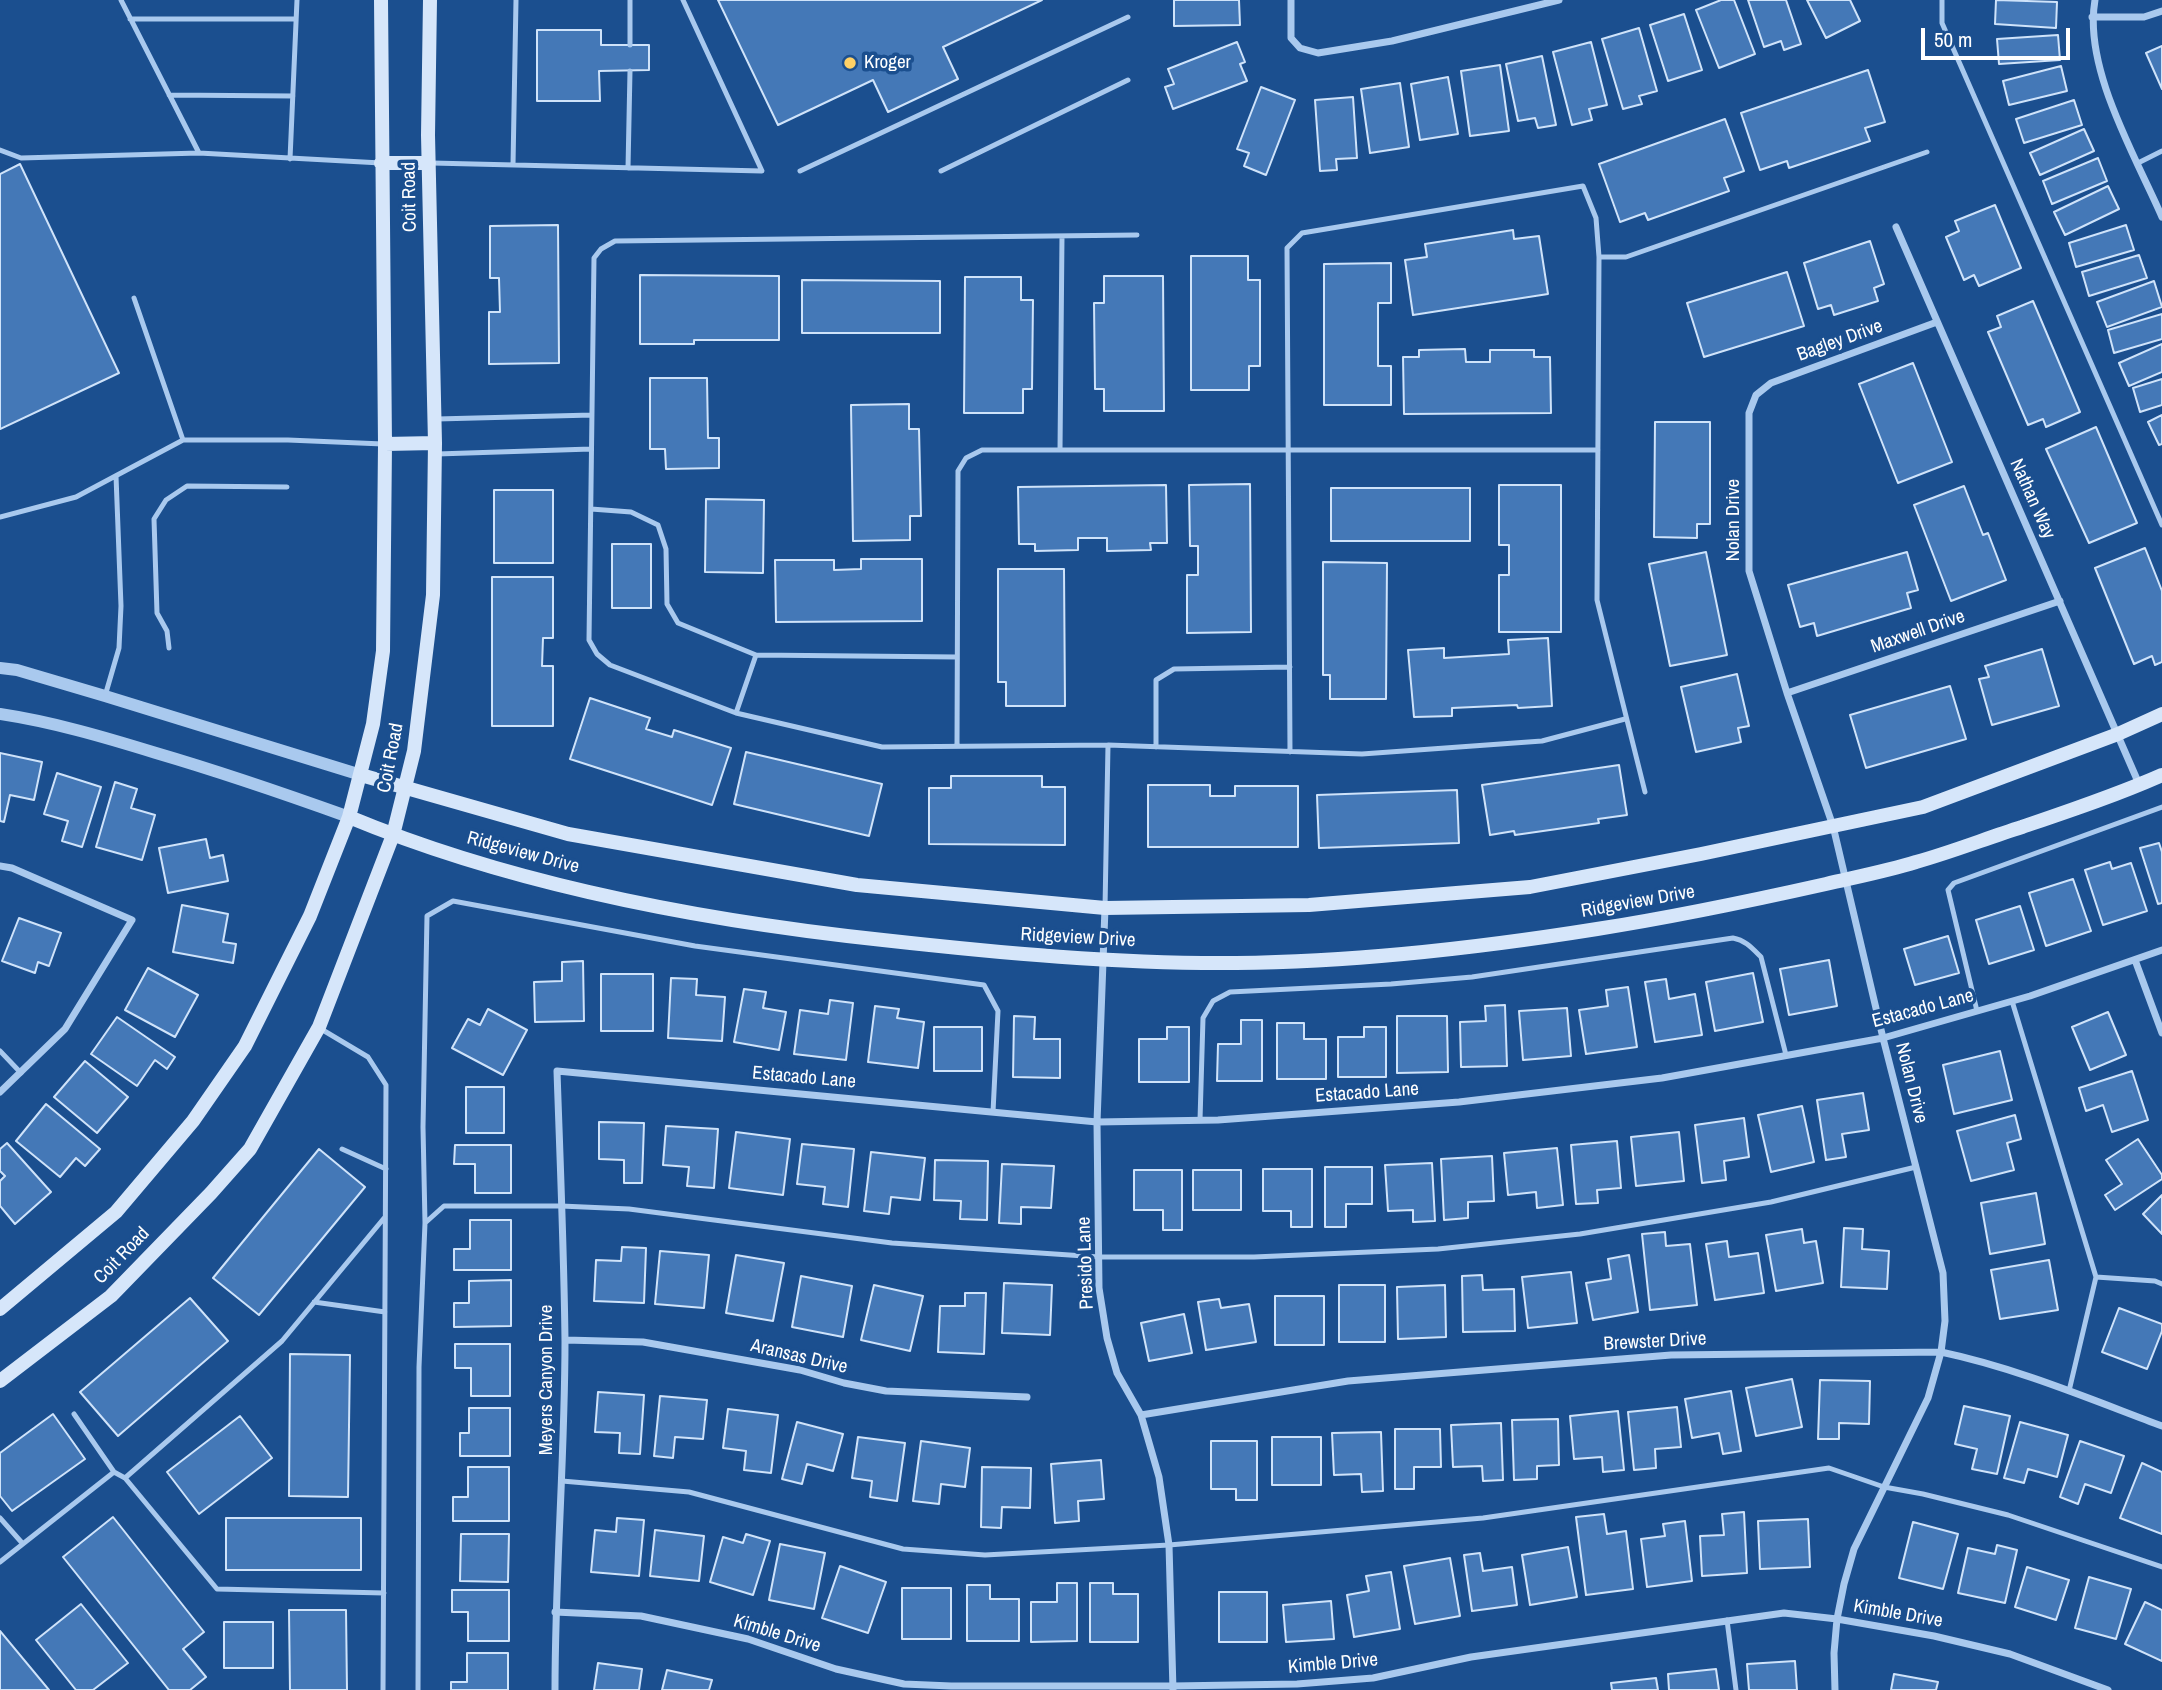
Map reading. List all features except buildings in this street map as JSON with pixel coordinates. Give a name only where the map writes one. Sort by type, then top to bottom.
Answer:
[{"type":"main road","name":"Coit Road","points":[[0,1310],[116,1212],[193,1121],[245,1046],[310,916],[349,817],[373,724],[383,651],[381,0]]},
{"type":"main road","name":"Coit Road","points":[[0,1381],[111,1296],[250,1149],[319,1027],[393,835],[414,751],[433,595],[435,449],[429,163],[430,0]]},
{"type":"main road","points":[[381,163],[429,163]]},
{"type":"main road","points":[[384,444],[435,449]]},
{"type":"main road","name":"Ridgeview Drive","points":[[361,775],[568,834],[845,883],[1105,908],[1309,905],[1530,887],[1923,807],[2118,734],[2162,714]]},
{"type":"main road","name":"Ridgeview Drive","points":[[349,817],[393,835],[504,870],[626,899],[795,931],[1006,954],[1103,960],[1237,963],[1375,956],[1503,943],[1663,919],[1915,863],[2162,775]]},
{"type":"street","points":[[1291,0],[1291,38],[1300,48],[1318,53],[1392,41],[1559,0]]},
{"type":"street","points":[[2095,0],[2092,17],[2095,51],[2107,92],[2162,217]]},
{"type":"street","points":[[2092,17],[2144,17],[2162,11]]},
{"type":"street","name":"Nathan Way","points":[[1896,227],[2139,785]]},
{"type":"street","name":"Bagley Drive","points":[[1756,395],[1771,383],[1937,322]]},
{"type":"street","name":"Nolan Drive","points":[[1756,395],[1749,414],[1749,571],[1833,826],[1942,1273],[1945,1321],[1941,1352],[1928,1398],[1854,1549],[1837,1619],[1835,1690]]},
{"type":"street","name":"Maxwell Drive","points":[[1787,693],[2060,601]]},
{"type":"street","name":"Ridgeview Drive","points":[[0,668],[16,670],[105,696],[361,775]]},
{"type":"street","name":"Ridgeview Drive","points":[[0,714],[34,719],[104,737],[251,782],[349,817]]},
{"type":"street","points":[[0,866],[12,868],[132,920],[65,1029],[0,1093]]},
{"type":"street","name":"Presido Lane","points":[[1105,908],[1097,1122],[1099,1288],[1107,1338],[1117,1373],[1141,1415],[1159,1477],[1169,1545],[1173,1688]]},
{"type":"street","name":"Estacado Lane","points":[[557,1071],[1097,1122],[1200,1120],[1459,1102],[1662,1078],[1883,1038],[2012,1001],[2162,950]]},
{"type":"street","points":[[2135,960],[2162,1033]]},
{"type":"street","name":"Meyers Canyon Drive","points":[[555,1690],[555,1612],[562,1481],[565,1340],[557,1071]]},
{"type":"street","name":"Aransas Drive","points":[[565,1340],[643,1342],[800,1370],[844,1384],[886,1391],[1027,1397]]},
{"type":"street","name":"Brewster Drive","points":[[1141,1415],[1348,1381],[1644,1357],[1941,1352],[1972,1359],[2069,1391],[2162,1426]]},
{"type":"street","name":"Kimble Drive","points":[[555,1612],[641,1616],[748,1639],[836,1669],[904,1684],[1173,1688],[1297,1684],[1373,1678],[1471,1657],[1784,1613],[1837,1619],[1934,1636],[2010,1654],[2108,1690]]},
{"type":"lane","points":[[121,0],[199,153]]},
{"type":"lane","points":[[290,159],[297,0]]},
{"type":"lane","points":[[513,165],[516,0]]},
{"type":"lane","points":[[630,0],[630,45]]},
{"type":"lane","points":[[429,163],[762,171],[683,0]]},
{"type":"lane","points":[[1942,0],[1942,23],[2162,525]]},
{"type":"lane","points":[[800,171],[1128,17]]},
{"type":"lane","points":[[130,19],[296,19]]},
{"type":"lane","points":[[628,168],[630,71]]},
{"type":"lane","points":[[941,171],[1128,80]]},
{"type":"lane","points":[[169,95],[293,96]]},
{"type":"lane","points":[[0,150],[21,158],[199,153],[381,163]]},
{"type":"lane","points":[[2138,163],[2162,151]]},
{"type":"lane","points":[[1599,257],[1626,257],[1927,152]]},
{"type":"lane","points":[[1290,752],[1287,248],[1302,233],[1583,186],[1596,218],[1599,257],[1597,600],[1645,792]]},
{"type":"lane","points":[[1137,235],[615,241],[601,249],[594,258],[589,640],[597,654],[610,665],[736,713],[882,747],[1108,745],[1362,754],[1542,741],[1625,719]]},
{"type":"lane","points":[[1060,450],[1062,236]]},
{"type":"lane","points":[[134,298],[183,440]]},
{"type":"lane","points":[[434,419],[592,415]]},
{"type":"lane","points":[[0,517],[76,497],[183,440],[384,444]]},
{"type":"lane","points":[[435,449],[592,449]]},
{"type":"lane","points":[[957,746],[958,471],[966,458],[982,450],[1598,450]]},
{"type":"lane","points":[[105,696],[119,648],[121,606],[116,476]]},
{"type":"lane","points":[[169,648],[167,631],[157,612],[154,519],[166,500],[187,486],[287,488]]},
{"type":"lane","points":[[591,509],[631,512],[658,525],[666,549],[667,604],[678,623],[757,655],[957,657]]},
{"type":"lane","points":[[736,713],[757,655]]},
{"type":"lane","points":[[1156,747],[1156,680],[1174,669],[1290,667]]},
{"type":"lane","points":[[1105,908],[1108,745]]},
{"type":"lane","points":[[1977,1011],[1948,890],[1954,883],[2162,807]]},
{"type":"lane","points":[[418,1690],[419,1367],[425,1223],[423,1128],[427,916],[453,901],[695,946],[984,985],[998,1011],[993,1112]]},
{"type":"lane","points":[[1200,1120],[1203,1018],[1213,1001],[1230,992],[1472,977],[1733,938],[1750,946],[1761,957],[1786,1055]]},
{"type":"lane","points":[[2012,1001],[2096,1277],[2069,1391]]},
{"type":"lane","points":[[319,1027],[368,1057],[386,1085],[383,1690]]},
{"type":"lane","points":[[0,1051],[21,1073]]},
{"type":"lane","points":[[342,1149],[386,1169]]},
{"type":"lane","points":[[425,1223],[444,1206],[561,1206],[629,1209],[892,1243],[1099,1258],[1254,1258],[1438,1249],[1580,1234],[1771,1202],[1916,1167]]},
{"type":"lane","points":[[125,1478],[282,1341],[385,1217]]},
{"type":"lane","points":[[2096,1277],[2155,1281],[2162,1284]]},
{"type":"lane","points":[[314,1302],[385,1312]]},
{"type":"lane","points":[[74,1414],[114,1472],[125,1478],[217,1589],[384,1593]]},
{"type":"lane","points":[[562,1481],[690,1492],[903,1549],[985,1555],[1169,1545],[1483,1518],[1829,1468],[1884,1487],[2008,1516],[2162,1567]]},
{"type":"lane","points":[[0,1562],[114,1472]]},
{"type":"lane","points":[[0,1518],[23,1544]]},
{"type":"lane","points":[[1727,1620],[1737,1690]]},
{"type":"place","name":"Kroger","points":[[850,63]]}]
